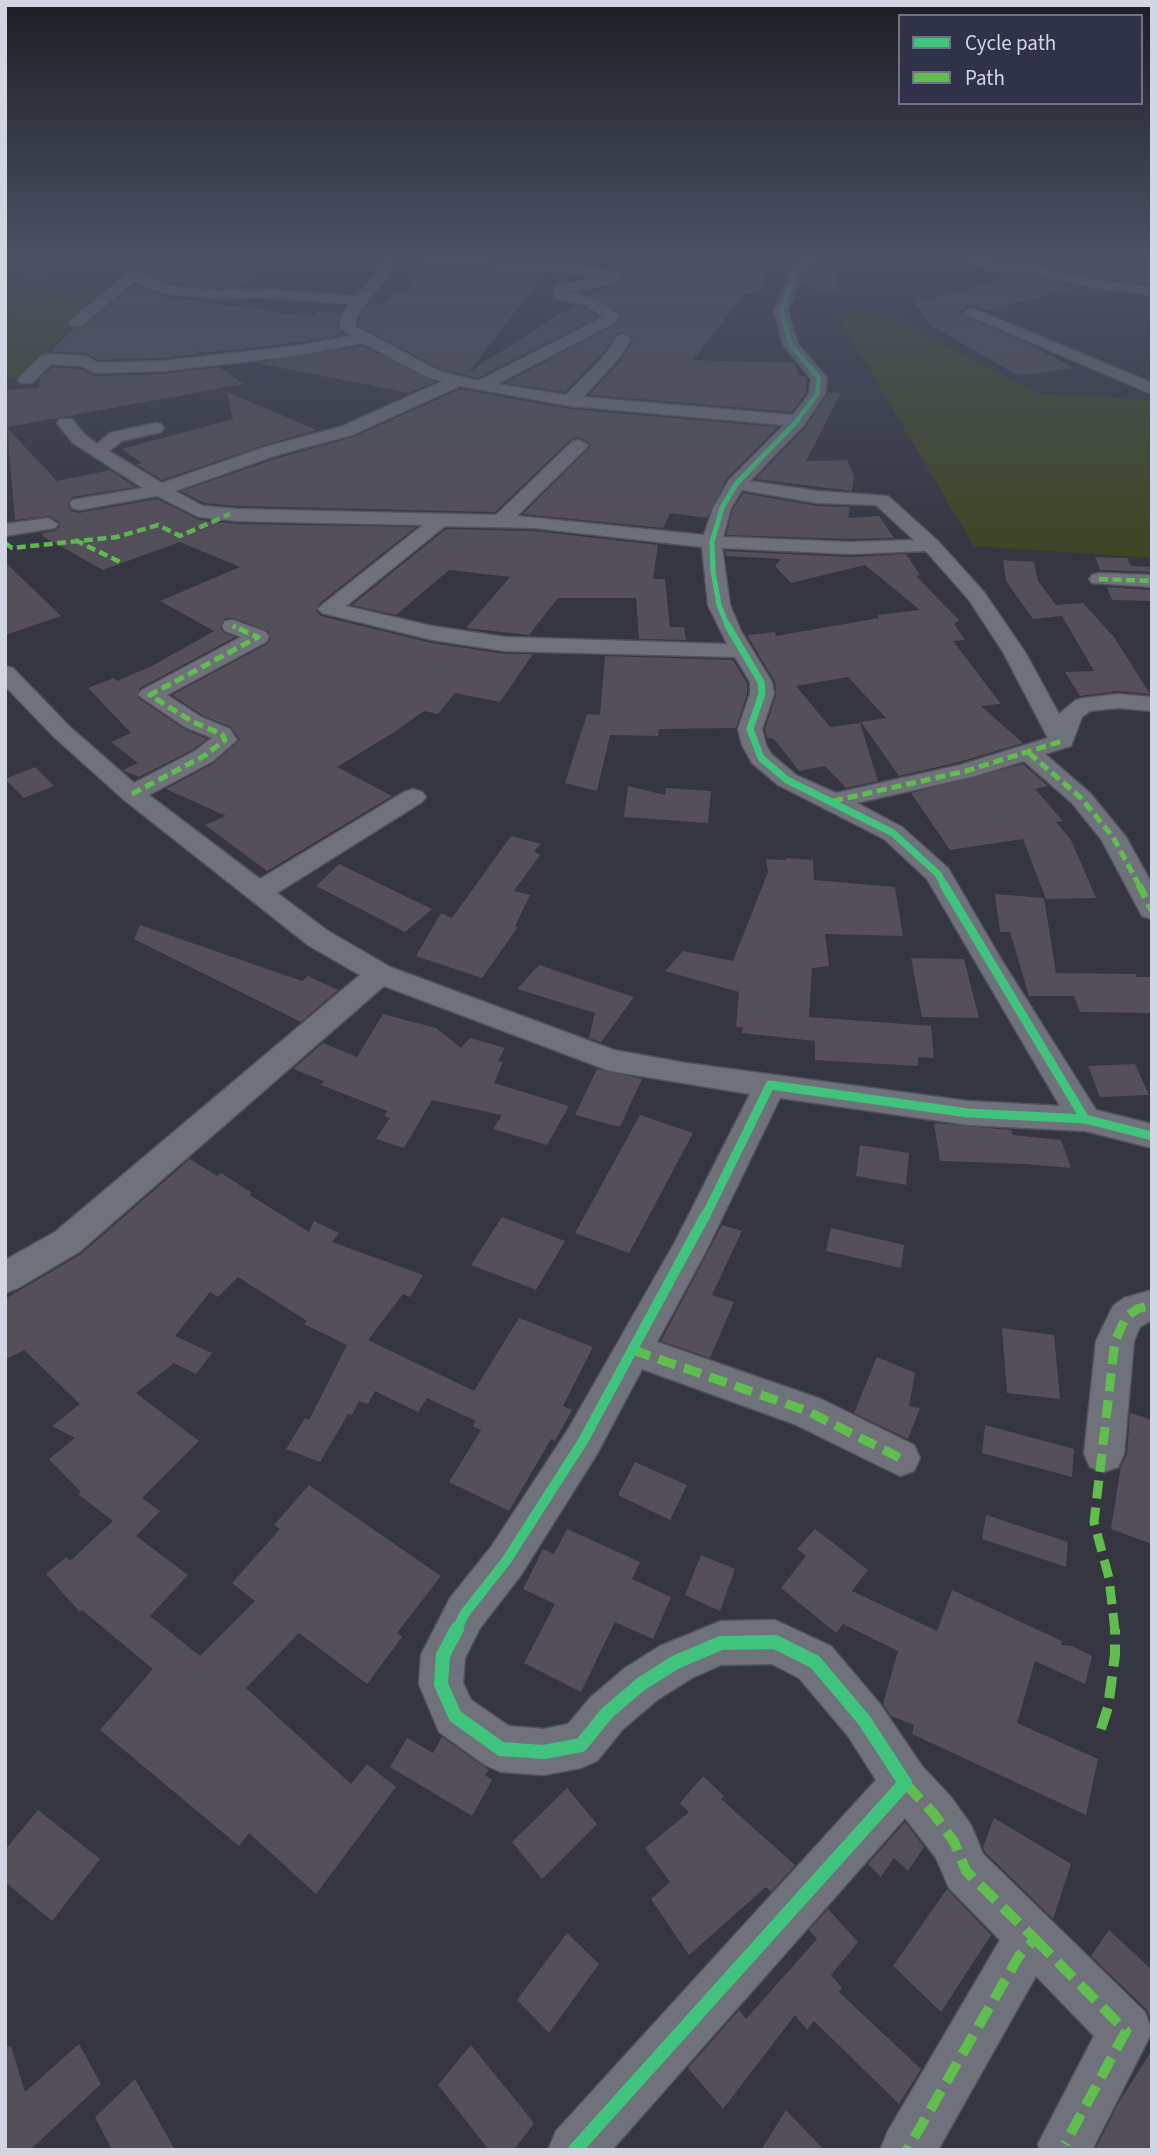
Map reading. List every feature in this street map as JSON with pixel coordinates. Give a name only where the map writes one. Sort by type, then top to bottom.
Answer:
[{"type":"street","points":[[26,380],[46,360]]},
{"type":"street","points":[[69,360],[86,360],[94,368],[162,366],[219,360]]},
{"type":"street","points":[[406,360],[433,374],[457,381],[570,401],[798,421]]},
{"type":"street","points":[[480,386],[530,360]]},
{"type":"street","points":[[570,401],[610,360]]},
{"type":"street","points":[[801,360],[819,379],[819,387],[806,413],[736,484],[722,508],[712,542],[713,571],[719,605],[730,631],[761,682],[762,694],[750,729],[761,758],[787,780],[833,800],[892,833],[938,874],[993,971],[1085,1119]]},
{"type":"street","points":[[1083,360],[1152,389]]},
{"type":"street","points":[[79,504],[161,489],[271,451],[346,431],[457,381]]},
{"type":"street","points":[[66,423],[79,439],[199,511],[237,515],[534,522],[712,542],[850,548],[931,545]]},
{"type":"street","points":[[99,452],[116,437],[155,428]]},
{"type":"street","points":[[500,522],[579,445]]},
{"type":"street","points":[[736,484],[817,497],[881,500],[931,545],[977,597],[1014,652],[1062,741]]},
{"type":"street","points":[[440,520],[417,541],[328,609],[432,633],[505,644],[744,651]]},
{"type":"street","points":[[5,530],[48,524]]},
{"type":"street","points":[[1099,579],[1152,581]]},
{"type":"street","points":[[132,794],[204,756],[225,740],[222,734],[192,722],[150,695],[258,637],[233,626]]},
{"type":"street","points":[[5,673],[62,732],[132,794],[318,938],[380,974],[610,1060],[686,1074],[968,1113],[1085,1119],[1152,1136]]},
{"type":"street","points":[[1062,741],[1071,714],[1084,705],[1118,701],[1152,704]]},
{"type":"street","points":[[833,800],[967,771],[1062,741]]},
{"type":"street","points":[[1029,753],[1081,798],[1113,836],[1152,910]]},
{"type":"street","points":[[258,891],[413,797]]},
{"type":"street","points":[[5,1278],[67,1242],[380,974]]},
{"type":"street","points":[[770,1085],[688,1251],[583,1441],[506,1561],[465,1614],[443,1655],[441,1684],[455,1716],[501,1749],[544,1752],[581,1745],[607,1713],[641,1684],[676,1662],[720,1643],[775,1642],[815,1662],[863,1720],[905,1783],[934,1814],[954,1842],[966,1871],[1126,2031],[1065,2144]]},
{"type":"street","points":[[1104,1454],[1115,1341],[1126,1317],[1137,1309],[1152,1305]]},
{"type":"street","points":[[633,1350],[807,1411],[900,1458]]},
{"type":"street","points":[[575,2150],[905,1783]]},
{"type":"street","points":[[907,2150],[1019,1956],[1035,1939]]},
{"type":"green space","points":[[5,360],[41,360],[25,378],[5,378]]},
{"type":"green space","points":[[864,360],[973,360],[1037,393],[1152,400],[1152,558],[974,546]]},
{"type":"building","points":[[278,360],[390,360],[435,382],[409,393],[257,363]]},
{"type":"building","points":[[422,360],[479,360],[469,372],[488,360],[514,360],[478,378],[440,369]]},
{"type":"building","points":[[549,360],[597,360],[565,392],[505,383]]},
{"type":"building","points":[[621,360],[795,363],[798,375],[806,377],[806,393],[792,412],[589,395]]},
{"type":"building","points":[[990,360],[1058,360],[1073,368],[1019,376]]},
{"type":"building","points":[[52,367],[81,369],[94,376],[162,374],[219,367],[244,384],[7,427],[5,390],[39,388],[40,378]]},
{"type":"building","points":[[460,389],[570,409],[778,427],[727,478],[707,518],[670,513],[663,528],[523,514],[590,447],[589,443],[579,437],[571,439],[495,512],[237,506],[204,503],[181,491],[278,458],[353,437]]},
{"type":"building","points":[[227,392],[317,430],[162,480],[136,464],[142,463],[122,449],[233,419]]},
{"type":"building","points":[[828,392],[841,393],[806,461],[847,460],[854,476],[852,491],[755,479],[806,427]]},
{"type":"building","points":[[7,428],[57,481],[110,470],[136,487],[72,497],[68,505],[71,511],[78,513],[157,499],[199,520],[237,524],[416,527],[320,603],[316,611],[321,616],[432,643],[505,654],[533,654],[500,702],[455,693],[438,714],[424,711],[337,767],[392,796],[267,871],[205,825],[226,816],[166,789],[214,763],[240,740],[231,727],[202,715],[172,695],[267,644],[271,638],[268,631],[234,618],[225,618],[220,627],[224,633],[235,637],[140,688],[137,697],[184,729],[207,739],[194,749],[139,777],[123,770],[138,763],[111,742],[131,733],[88,688],[114,678],[117,681],[152,666],[214,631],[160,601],[240,567],[180,542],[103,570],[44,537],[41,533],[55,531],[60,526],[59,522],[49,516],[15,520]]},
{"type":"building","points":[[743,493],[817,506],[850,507],[848,518],[879,516],[894,538],[726,535],[733,509]]},
{"type":"building","points":[[446,529],[534,531],[658,545],[653,579],[665,579],[670,627],[684,627],[686,640],[639,639],[636,598],[558,598],[529,635],[466,628],[510,577],[449,570],[396,615],[352,605]]},
{"type":"building","points":[[725,551],[850,557],[906,554],[920,575],[916,576],[959,620],[954,624],[965,640],[953,641],[1001,704],[981,706],[1023,743],[899,776],[861,722],[886,718],[848,677],[796,686],[830,727],[860,723],[878,781],[846,788],[825,766],[799,771],[774,739],[767,738],[765,729],[776,695],[775,682],[747,635],[775,632],[776,636],[879,618],[877,615],[920,610],[865,565],[791,583],[775,566],[781,559],[726,556]]},
{"type":"building","points":[[1095,557],[1127,558],[1131,566],[1152,567],[1152,572],[1100,570]]},
{"type":"building","points":[[1003,560],[1034,562],[1038,581],[1056,605],[1083,603],[1114,637],[1150,694],[1118,691],[1080,696],[1065,672],[1094,671],[1062,616],[1033,619],[1006,581]]},
{"type":"building","points":[[5,562],[61,616],[5,635]]},
{"type":"building","points":[[1107,587],[1152,590],[1152,601],[1112,600]]},
{"type":"building","points":[[605,656],[733,660],[747,683],[747,694],[736,728],[659,729],[658,736],[610,735],[597,791],[565,783],[587,714],[600,715]]},
{"type":"building","points":[[1023,764],[1048,786],[1035,789],[1063,821],[1056,822],[1071,840],[1096,898],[1046,899],[1023,839],[950,850],[911,793]]},
{"type":"building","points":[[35,767],[54,786],[24,798],[5,779]]},
{"type":"building","points":[[628,786],[665,795],[666,788],[711,791],[708,823],[624,817]]},
{"type":"building","points":[[511,836],[541,844],[534,851],[540,855],[514,891],[530,895],[515,926],[518,927],[482,978],[416,956],[441,913],[452,918]]},
{"type":"building","points":[[785,858],[813,860],[814,880],[895,887],[903,936],[825,934],[829,966],[812,968],[809,1017],[931,1026],[934,1058],[918,1057],[918,1066],[815,1060],[815,1041],[742,1033],[743,1027],[736,1027],[739,992],[665,971],[683,951],[733,961],[768,872],[766,859],[786,860]]},
{"type":"building","points":[[339,864],[432,909],[405,932],[316,886]]},
{"type":"building","points":[[995,894],[1044,898],[1056,973],[1136,974],[1136,977],[1152,977],[1152,1013],[1080,1012],[1074,996],[1029,996],[1010,932],[1000,932]]},
{"type":"building","points":[[140,925],[302,981],[308,976],[338,990],[301,1022],[134,939]]},
{"type":"building","points":[[911,958],[964,959],[979,1018],[922,1017]]},
{"type":"building","points":[[539,965],[634,997],[601,1042],[589,1038],[595,1013],[517,989]]},
{"type":"building","points":[[383,1014],[436,1028],[461,1048],[470,1038],[505,1048],[498,1061],[503,1062],[494,1083],[569,1106],[547,1145],[493,1129],[502,1115],[432,1100],[404,1148],[376,1139],[390,1118],[384,1116],[388,1111],[321,1085],[324,1081],[293,1069],[323,1043],[357,1057]]},
{"type":"building","points":[[1135,1064],[1149,1095],[1100,1097],[1088,1066]]},
{"type":"building","points":[[597,1069],[642,1079],[620,1127],[575,1115]]},
{"type":"building","points":[[640,1115],[693,1133],[629,1253],[575,1233]]},
{"type":"building","points":[[934,1123],[1011,1130],[1013,1135],[1061,1140],[1071,1168],[940,1161]]},
{"type":"building","points":[[860,1145],[909,1153],[906,1185],[856,1176]]},
{"type":"building","points":[[190,1159],[217,1176],[221,1173],[252,1193],[250,1195],[309,1232],[314,1221],[339,1233],[332,1242],[423,1275],[410,1297],[403,1294],[368,1340],[474,1391],[519,1318],[593,1347],[563,1406],[572,1410],[555,1441],[551,1439],[509,1511],[449,1482],[481,1430],[473,1426],[476,1421],[427,1398],[418,1412],[375,1391],[368,1404],[359,1401],[352,1415],[348,1414],[320,1462],[286,1449],[305,1418],[309,1420],[347,1345],[304,1324],[307,1321],[238,1277],[218,1297],[210,1292],[175,1336],[212,1353],[196,1374],[174,1363],[136,1393],[199,1441],[142,1498],[160,1511],[136,1536],[188,1575],[150,1616],[200,1656],[255,1601],[232,1583],[280,1529],[274,1525],[309,1485],[441,1576],[397,1633],[402,1637],[367,1684],[299,1633],[246,1688],[351,1784],[367,1764],[396,1787],[316,1894],[249,1833],[239,1846],[100,1730],[153,1669],[82,1610],[80,1612],[46,1574],[66,1557],[70,1561],[113,1521],[78,1494],[81,1492],[49,1459],[75,1438],[52,1426],[80,1404],[24,1350],[5,1360],[5,1299],[81,1254]]},
{"type":"building","points":[[502,1217],[565,1241],[536,1290],[471,1265]]},
{"type":"building","points":[[722,1225],[742,1231],[712,1295],[734,1302],[710,1358],[661,1341]]},
{"type":"building","points":[[831,1228],[904,1245],[901,1268],[826,1251]]},
{"type":"building","points":[[1002,1328],[1054,1335],[1060,1399],[1007,1393]]},
{"type":"building","points":[[877,1357],[915,1373],[909,1406],[920,1408],[908,1439],[854,1413]]},
{"type":"building","points":[[1130,1413],[1152,1420],[1152,1544],[1111,1529],[1121,1466],[1127,1454]]},
{"type":"building","points":[[985,1425],[1074,1449],[1072,1477],[982,1453]]},
{"type":"building","points":[[635,1462],[687,1485],[670,1520],[618,1495]]},
{"type":"building","points":[[986,1515],[1068,1542],[1066,1567],[982,1539]]},
{"type":"building","points":[[567,1529],[640,1562],[632,1579],[671,1597],[653,1639],[615,1622],[581,1692],[524,1663],[555,1604],[523,1589],[543,1549],[554,1554]]},
{"type":"building","points":[[815,1529],[868,1570],[852,1591],[937,1631],[952,1590],[1062,1641],[1061,1645],[1072,1646],[1092,1656],[1085,1684],[1035,1661],[1017,1723],[1098,1759],[1086,1815],[912,1734],[914,1725],[891,1716],[883,1704],[898,1651],[843,1624],[836,1633],[781,1588],[806,1556],[797,1549]]},
{"type":"building","points":[[701,1555],[735,1569],[720,1611],[685,1595]]},
{"type":"building","points":[[442,1737],[489,1770],[485,1775],[492,1780],[472,1816],[390,1767],[407,1738],[433,1753]]},
{"type":"building","points":[[703,1776],[724,1796],[721,1799],[795,1865],[771,1892],[766,1887],[689,1955],[651,1899],[670,1882],[645,1848],[689,1812],[680,1803]]},
{"type":"building","points":[[567,1788],[597,1824],[542,1879],[512,1842]]},
{"type":"building","points":[[38,1810],[100,1859],[52,1921],[5,1882],[5,1850]]},
{"type":"building","points":[[994,1818],[1071,1864],[1053,1919],[985,1852],[983,1847]]},
{"type":"building","points":[[905,1822],[924,1847],[908,1871],[894,1858],[881,1877],[868,1864]]},
{"type":"building","points":[[947,1889],[991,1935],[941,2012],[893,1966]]},
{"type":"building","points":[[828,1909],[858,1942],[831,1975],[842,1988],[839,1992],[921,2069],[899,2104],[814,2021],[807,2030],[795,2015],[723,2109],[688,2068],[739,2010],[746,2019],[817,1939],[809,1930]]},
{"type":"building","points":[[1109,1930],[1152,1970],[1152,2023],[1147,2010],[1091,1956]]},
{"type":"building","points":[[567,1933],[599,1964],[549,2033],[517,2000]]},
{"type":"building","points":[[79,2044],[101,2084],[30,2150],[5,2150],[5,2047],[11,2046],[25,2092]]},
{"type":"building","points":[[471,2045],[534,2123],[514,2150],[489,2150],[438,2085]]},
{"type":"building","points":[[1152,2050],[1152,2150],[1095,2150],[1119,2102]]},
{"type":"building","points":[[135,2079],[175,2150],[112,2150],[95,2117]]},
{"type":"building","points":[[786,2110],[824,2150],[761,2150]]},
{"type":"marked path","points":[[5,543],[12,548],[117,537],[158,525],[180,536],[230,514]]},
{"type":"marked path","points":[[75,540],[122,563]]},
{"type":"marked path","points":[[1099,579],[1152,581]]},
{"type":"marked path","points":[[132,794],[204,756],[225,740],[222,734],[193,722],[150,695],[258,637],[233,626]]},
{"type":"marked path","points":[[833,801],[966,771],[1062,741]]},
{"type":"marked path","points":[[1029,753],[1081,798],[1113,837],[1152,910]]},
{"type":"marked path","points":[[1101,1729],[1108,1707],[1115,1655],[1115,1631],[1109,1578],[1094,1522],[1115,1341],[1126,1317],[1137,1309],[1152,1305]]},
{"type":"marked path","points":[[633,1350],[807,1411],[900,1458]]},
{"type":"marked path","points":[[905,1783],[934,1814],[954,1842],[966,1871],[1035,1939],[1019,1956],[907,2150]]},
{"type":"marked path","points":[[1035,1939],[1126,2031],[1065,2144]]},
{"type":"cycle path","points":[[803,360],[819,378],[817,394],[805,413],[736,484],[722,508],[712,542],[713,571],[719,605],[730,631],[761,682],[762,694],[750,729],[754,745],[761,758],[787,780],[893,833],[938,874],[987,960],[1085,1119]]},
{"type":"cycle path","points":[[575,2150],[905,1783],[864,1720],[815,1662],[775,1642],[721,1643],[676,1662],[641,1684],[607,1713],[581,1745],[544,1752],[501,1749],[455,1716],[441,1684],[443,1655],[465,1613],[506,1561],[583,1441],[688,1251],[770,1085],[968,1113],[1085,1119],[1152,1136]]}]
